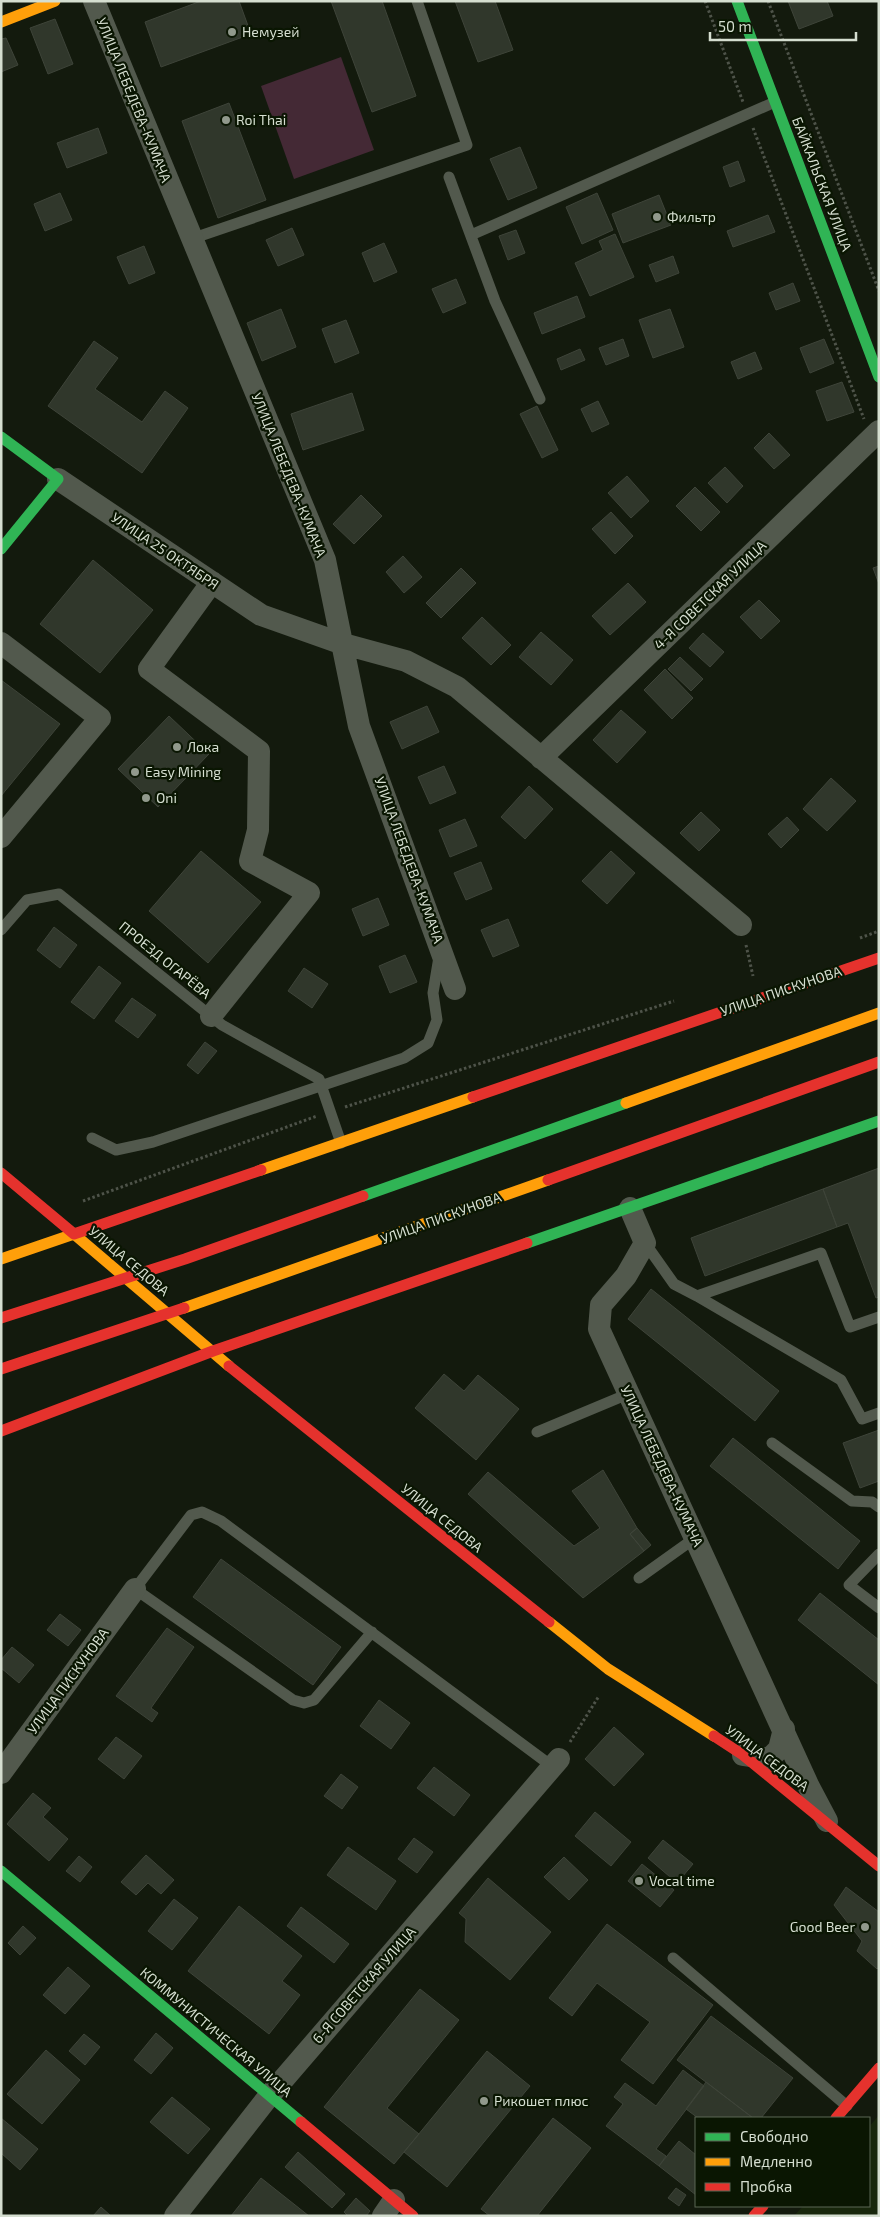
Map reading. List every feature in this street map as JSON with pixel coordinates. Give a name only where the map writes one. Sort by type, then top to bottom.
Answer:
[{"type":"main road","points":[[1,22],[56,1]]},
{"type":"main road","name":"БАЙКАЛЬСКАЯ УЛИЦА","points":[[737,1],[879,377]]},
{"type":"main road","name":"УЛИЦА 25 ОКТЯБРЯ","points":[[1,438],[58,479]]},
{"type":"main road","points":[[1,549],[58,479]]},
{"type":"main road","name":"УЛИЦА ПИСКУНОВА","points":[[1,1259],[879,958]]},
{"type":"main road","points":[[1,1318],[185,1259],[879,1013]]},
{"type":"main road","name":"УЛИЦА ПИСКУНОВА","points":[[1,1369],[226,1294],[879,1062]]},
{"type":"main road","points":[[1,1431],[213,1352],[879,1121]]},
{"type":"main road","name":"УЛИЦА СЕДОВА","points":[[1,1174],[213,1352],[608,1669],[743,1755],[879,1866]]},
{"type":"main road","name":"КОММУНИСТИЧЕСКАЯ УЛИЦА","points":[[1,1871],[269,2096],[388,2208],[413,2216]]},
{"type":"main road","points":[[837,2117],[879,2068]]},
{"type":"street","name":"УЛИЦА ЛЕБЕДЕВА-КУМАЧА","points":[[94,1],[324,560],[359,726],[455,989]]},
{"type":"street","name":"4-Я СОВЕТСКАЯ УЛИЦА","points":[[541,758],[875,434]]},
{"type":"street","name":"УЛИЦА 25 ОКТЯБРЯ","points":[[58,479],[261,614],[340,642],[406,661],[457,686],[742,924]]},
{"type":"street","points":[[211,1016],[309,893],[250,861],[258,830],[259,751],[149,669],[212,582]]},
{"type":"street","points":[[1,643],[100,718],[1,838]]},
{"type":"street","points":[[630,1208],[645,1243]]},
{"type":"street","name":"УЛИЦА ЛЕБЕДЕВА-КУМАЧА","points":[[645,1243],[626,1276],[601,1305],[599,1329],[784,1729],[809,1788],[829,1825]]},
{"type":"street","name":"УЛИЦА ПИСКУНОВА","points":[[1,1773],[135,1590]]},
{"type":"street","points":[[743,1755],[769,1760],[780,1749],[784,1729]]},
{"type":"street","name":"6-Я СОВЕТСКАЯ УЛИЦА","points":[[176,2216],[269,2096],[556,1763]]},
{"type":"lane","points":[[191,239],[467,145],[417,1]]},
{"type":"lane","points":[[471,235],[775,102]]},
{"type":"lane","points":[[449,177],[495,301],[540,399]]},
{"type":"lane","name":"ПРОЕЗД ОГАРЁВА","points":[[1,930],[27,900],[59,894],[222,1026],[320,1083]]},
{"type":"lane","points":[[92,1138],[116,1150],[152,1142],[320,1083],[404,1058],[428,1043],[437,1020],[433,993],[441,947]]},
{"type":"lane","points":[[320,1083],[340,1143]]},
{"type":"lane","points":[[645,1243],[674,1284],[841,1380],[862,1419],[879,1413]]},
{"type":"lane","points":[[696,1296],[821,1254],[850,1327],[879,1317]]},
{"type":"lane","points":[[537,1432],[628,1394]]},
{"type":"lane","points":[[772,1443],[852,1501],[872,1502],[879,1507]]},
{"type":"lane","points":[[372,1632],[314,1700],[304,1703],[293,1700],[135,1590],[191,1515],[202,1512],[221,1521],[372,1632],[556,1763]]},
{"type":"lane","points":[[639,1578],[695,1538]]},
{"type":"lane","points":[[879,1554],[849,1585],[879,1608]]},
{"type":"lane","points":[[673,1958],[847,2106]]},
{"type":"path","points":[[705,1],[875,434]]},
{"type":"path","points":[[768,1],[879,291]]},
{"type":"path","points":[[742,924],[753,976]]},
{"type":"path","points":[[852,941],[879,931]]},
{"type":"path","points":[[744,979],[762,973]]},
{"type":"path","points":[[83,1201],[330,1112],[678,1000]]},
{"type":"path","points":[[556,1763],[599,1696]]},
{"type":"shaded area","points":[[341,57],[374,150],[294,179],[261,86]]},
{"type":"shaded area","points":[[879,2115],[879,2216],[794,2216],[802,2207],[870,2207],[870,2126]]},
{"type":"building","points":[[201,1],[239,1],[251,34],[161,67],[145,22]]},
{"type":"building","points":[[331,1],[382,1],[416,96],[372,112]]},
{"type":"building","points":[[455,1],[495,1],[513,50],[478,62]]},
{"type":"building","points":[[788,1],[827,1],[833,16],[799,29]]},
{"type":"building","points":[[55,19],[73,64],[48,74],[30,28]]},
{"type":"building","points":[[6,38],[18,65],[1,72],[1,39]]},
{"type":"building","points":[[229,103],[266,200],[218,218],[182,121]]},
{"type":"building","points":[[98,128],[107,153],[67,168],[57,143]]},
{"type":"building","points":[[520,147],[537,188],[508,200],[490,159]]},
{"type":"building","points":[[738,161],[745,181],[730,187],[723,167]]},
{"type":"building","points":[[60,193],[72,220],[45,231],[34,204]]},
{"type":"building","points":[[597,193],[613,230],[582,244],[566,207]]},
{"type":"building","points":[[659,195],[671,225],[623,243],[612,214]]},
{"type":"building","points":[[768,215],[775,232],[733,247],[727,231]]},
{"type":"building","points":[[292,228],[304,255],[278,266],[266,240]]},
{"type":"building","points":[[516,230],[525,253],[508,260],[499,236]]},
{"type":"building","points":[[615,234],[634,277],[590,296],[575,263],[603,250],[599,241]]},
{"type":"building","points":[[384,243],[397,272],[374,282],[362,253]]},
{"type":"building","points":[[144,246],[155,273],[129,284],[117,257]]},
{"type":"building","points":[[673,256],[679,273],[656,282],[649,265]]},
{"type":"building","points":[[456,279],[466,303],[443,313],[432,289]]},
{"type":"building","points":[[793,283],[800,301],[776,310],[769,293]]},
{"type":"building","points":[[577,296],[585,317],[542,334],[534,313]]},
{"type":"building","points":[[281,309],[296,347],[262,361],[247,323]]},
{"type":"building","points":[[670,309],[684,347],[653,358],[639,320]]},
{"type":"building","points":[[346,320],[359,353],[335,363],[322,329]]},
{"type":"building","points":[[623,339],[629,356],[606,365],[599,348]]},
{"type":"building","points":[[824,339],[834,363],[810,373],[800,348]]},
{"type":"building","points":[[94,341],[118,358],[95,389],[142,422],[165,391],[188,408],[142,473],[48,406]]},
{"type":"building","points":[[580,349],[585,360],[561,370],[557,359]]},
{"type":"building","points":[[755,352],[762,369],[738,379],[731,362]]},
{"type":"building","points":[[842,382],[854,412],[827,421],[816,391]]},
{"type":"building","points":[[352,393],[364,430],[303,450],[291,414]]},
{"type":"building","points":[[598,401],[609,424],[592,432],[581,409]]},
{"type":"building","points":[[537,406],[558,450],[542,458],[520,414]]},
{"type":"building","points":[[769,433],[790,455],[774,469],[754,448]]},
{"type":"building","points":[[725,467],[743,486],[727,503],[708,483]]},
{"type":"building","points":[[627,476],[649,501],[631,518],[608,493]]},
{"type":"building","points":[[695,487],[720,512],[701,531],[676,506]]},
{"type":"building","points":[[361,495],[382,516],[354,544],[333,524]]},
{"type":"building","points":[[611,512],[633,536],[615,554],[592,529]]},
{"type":"building","points":[[403,556],[422,577],[404,593],[386,572]]},
{"type":"building","points":[[93,560],[153,610],[100,673],[40,624]]},
{"type":"building","points":[[879,566],[879,584],[873,568]]},
{"type":"building","points":[[461,568],[476,583],[441,618],[426,603]]},
{"type":"building","points":[[628,583],[646,602],[610,635],[592,616]]},
{"type":"building","points":[[759,600],[780,621],[761,639],[740,617]]},
{"type":"building","points":[[482,617],[511,645],[491,665],[462,638]]},
{"type":"building","points":[[541,632],[573,660],[551,685],[519,657]]},
{"type":"building","points":[[703,633],[724,652],[710,667],[689,648]]},
{"type":"building","points":[[680,657],[703,679],[691,691],[668,669]]},
{"type":"building","points":[[665,669],[693,698],[672,719],[644,690]]},
{"type":"building","points":[[1,680],[60,724],[1,796]]},
{"type":"building","points":[[427,706],[439,732],[402,749],[390,722]]},
{"type":"building","points":[[621,710],[646,732],[617,763],[593,740]]},
{"type":"building","points":[[169,716],[209,754],[158,807],[118,769]]},
{"type":"building","points":[[444,766],[456,793],[430,804],[418,777]]},
{"type":"building","points":[[831,778],[856,801],[827,831],[803,809]]},
{"type":"building","points":[[529,786],[553,809],[525,839],[501,817]]},
{"type":"building","points":[[701,812],[720,830],[699,851],[680,833]]},
{"type":"building","points":[[787,817],[799,830],[781,848],[768,834]]},
{"type":"building","points":[[465,819],[477,846],[450,857],[439,830]]},
{"type":"building","points":[[201,851],[261,902],[208,963],[149,911]]},
{"type":"building","points":[[611,851],[635,873],[607,904],[582,881]]},
{"type":"building","points":[[481,862],[492,889],[466,900],[454,873]]},
{"type":"building","points":[[378,898],[389,925],[363,936],[352,909]]},
{"type":"building","points":[[508,919],[519,946],[493,957],[481,930]]},
{"type":"building","points":[[54,927],[77,945],[60,968],[37,950]]},
{"type":"building","points":[[405,955],[417,982],[390,993],[379,966]]},
{"type":"building","points":[[99,966],[121,983],[94,1019],[71,1002]]},
{"type":"building","points":[[304,968],[328,984],[312,1008],[288,991]]},
{"type":"building","points":[[132,998],[156,1015],[138,1038],[115,1021]]},
{"type":"building","points":[[205,1042],[217,1051],[198,1074],[187,1065]]},
{"type":"building","points":[[879,1168],[879,1297],[876,1298],[848,1223],[837,1227],[823,1189]]},
{"type":"building","points":[[823,1189],[837,1227],[705,1276],[691,1238]]},
{"type":"building","points":[[651,1289],[779,1391],[755,1421],[628,1319]]},
{"type":"building","points":[[444,1374],[464,1391],[478,1375],[519,1409],[476,1460],[415,1408]]},
{"type":"building","points":[[879,1430],[879,1481],[860,1488],[843,1443]]},
{"type":"building","points":[[733,1438],[860,1541],[838,1569],[710,1466]]},
{"type":"building","points":[[603,1470],[637,1528],[630,1534],[644,1551],[583,1598],[468,1494],[488,1472],[574,1546],[600,1528],[572,1491]]},
{"type":"building","points":[[637,1528],[651,1545],[644,1551],[630,1534]]},
{"type":"building","points":[[221,1559],[341,1647],[313,1685],[193,1597]]},
{"type":"building","points":[[820,1593],[879,1640],[879,1685],[798,1620]]},
{"type":"building","points":[[60,1614],[81,1630],[68,1646],[47,1630]]},
{"type":"building","points":[[167,1628],[194,1647],[151,1708],[158,1713],[152,1722],[116,1696]]},
{"type":"building","points":[[12,1647],[34,1665],[19,1683],[1,1668],[1,1660]]},
{"type":"building","points":[[379,1700],[410,1723],[391,1749],[360,1726]]},
{"type":"building","points":[[614,1727],[644,1754],[614,1786],[585,1759]]},
{"type":"building","points":[[116,1737],[142,1756],[124,1779],[98,1759]]},
{"type":"building","points":[[434,1767],[470,1795],[454,1816],[417,1788]]},
{"type":"building","points":[[341,1774],[358,1787],[342,1809],[324,1796]]},
{"type":"building","points":[[33,1793],[51,1808],[43,1817],[68,1839],[49,1861],[7,1824]]},
{"type":"building","points":[[595,1812],[631,1842],[611,1866],[575,1836]]},
{"type":"building","points":[[414,1838],[433,1852],[417,1873],[398,1859]]},
{"type":"building","points":[[663,1840],[693,1864],[677,1883],[648,1858]]},
{"type":"building","points":[[348,1847],[396,1881],[376,1910],[327,1875]]},
{"type":"building","points":[[146,1855],[174,1880],[161,1894],[148,1883],[136,1895],[121,1882]]},
{"type":"building","points":[[79,1856],[92,1867],[80,1882],[66,1871]]},
{"type":"building","points":[[564,1857],[588,1880],[569,1900],[544,1877]]},
{"type":"building","points":[[642,1864],[674,1890],[660,1907],[628,1881]]},
{"type":"building","points":[[488,1878],[551,1932],[510,1980],[465,1942],[466,1919],[459,1913]]},
{"type":"building","name":"Good Beer","points":[[846,1887],[879,1912],[879,1967],[877,1969],[857,1951],[862,1941],[834,1905]]},
{"type":"building","points":[[174,1899],[198,1918],[172,1950],[148,1931]]},
{"type":"building","points":[[239,1906],[302,1956],[282,1981],[300,1995],[269,2034],[188,1971]]},
{"type":"building","points":[[301,1907],[349,1944],[334,1963],[287,1926]]},
{"type":"building","points":[[607,1924],[713,2005],[653,2084],[621,2060],[650,2022],[597,1983],[572,2016],[549,1998]]},
{"type":"building","points":[[23,1926],[36,1938],[20,1955],[8,1943]]},
{"type":"building","points":[[68,1967],[90,1986],[65,2014],[43,1995]]},
{"type":"building","points":[[420,1989],[459,2020],[387,2108],[419,2134],[394,2164],[324,2107]]},
{"type":"building","points":[[711,2016],[793,2078],[762,2117],[752,2117],[677,2060]]},
{"type":"building","points":[[156,2033],[173,2048],[151,2074],[134,2060]]},
{"type":"building","points":[[84,2034],[100,2047],[85,2065],[69,2051]]},
{"type":"building","points":[[46,2050],[80,2080],[42,2124],[7,2094]]},
{"type":"building","points":[[487,2051],[530,2086],[447,2187],[404,2152]]},
{"type":"building","points":[[683,2070],[704,2086],[656,2149],[666,2156],[659,2166],[606,2126],[623,2104],[614,2097],[625,2083],[656,2106]]},
{"type":"building","points":[[706,2082],[752,2117],[697,2117],[686,2109]]},
{"type":"building","points":[[172,2097],[210,2129],[188,2154],[150,2122]]},
{"type":"building","points":[[1,2118],[38,2149],[20,2170],[1,2153]]},
{"type":"building","points":[[553,2118],[591,2148],[537,2216],[490,2216],[481,2209]]},
{"type":"building","points":[[679,2141],[695,2154],[695,2194],[659,2166]]},
{"type":"building","points":[[298,2152],[345,2194],[332,2208],[285,2167]]},
{"type":"building","points":[[261,2178],[309,2216],[231,2216]]},
{"type":"building","points":[[676,2188],[686,2195],[679,2206],[668,2198]]},
{"type":"building","points":[[356,2198],[370,2211],[366,2216],[348,2216],[344,2212]]},
{"type":"building","points":[[101,2207],[111,2216],[93,2216]]},
{"type":"traffic: fast","points":[[737,1],[879,377]]},
{"type":"traffic: fast","points":[[1,437],[58,479],[1,549]]},
{"type":"traffic: fast","points":[[363,1196],[626,1103]]},
{"type":"traffic: fast","points":[[527,1243],[879,1121]]},
{"type":"traffic: fast","points":[[1,1871],[301,2122]]},
{"type":"traffic: slow","points":[[1,22],[55,1]]},
{"type":"traffic: slow","points":[[626,1103],[879,1013]]},
{"type":"traffic: slow","points":[[261,1170],[473,1097]]},
{"type":"traffic: slow","points":[[184,1308],[548,1180]]},
{"type":"traffic: slow","points":[[1,1259],[74,1234],[229,1366]]},
{"type":"traffic: slow","points":[[549,1622],[608,1669],[714,1736]]},
{"type":"traffic: jam","points":[[473,1097],[879,958]]},
{"type":"traffic: jam","points":[[548,1180],[879,1062]]},
{"type":"traffic: jam","points":[[1,1173],[74,1234],[261,1170]]},
{"type":"traffic: jam","points":[[1,1318],[185,1259],[363,1196]]},
{"type":"traffic: jam","points":[[213,1351],[527,1243]]},
{"type":"traffic: jam","points":[[1,1369],[184,1308]]},
{"type":"traffic: jam","points":[[1,1431],[213,1351]]},
{"type":"traffic: jam","points":[[229,1366],[549,1622]]},
{"type":"traffic: jam","points":[[714,1736],[743,1755],[879,1866]]},
{"type":"traffic: jam","points":[[837,2117],[879,2068]]},
{"type":"traffic: jam","points":[[301,2122],[413,2216]]},
{"type":"traffic: jam","points":[[754,2216],[762,2207]]},
{"type":"place","name":"Немузей","points":[[232,32]]},
{"type":"place","name":"Roi Thai","points":[[226,120]]},
{"type":"place","name":"Фильтр","points":[[657,217]]},
{"type":"place","name":"Лока","points":[[177,747]]},
{"type":"place","name":"Easy Mining","points":[[135,772]]},
{"type":"place","name":"Oni","points":[[146,798]]},
{"type":"place","name":"Vocal time","points":[[639,1881]]},
{"type":"place","name":"Good Beer","points":[[865,1927]]},
{"type":"place","name":"Рикошет плюс","points":[[484,2101]]}]
